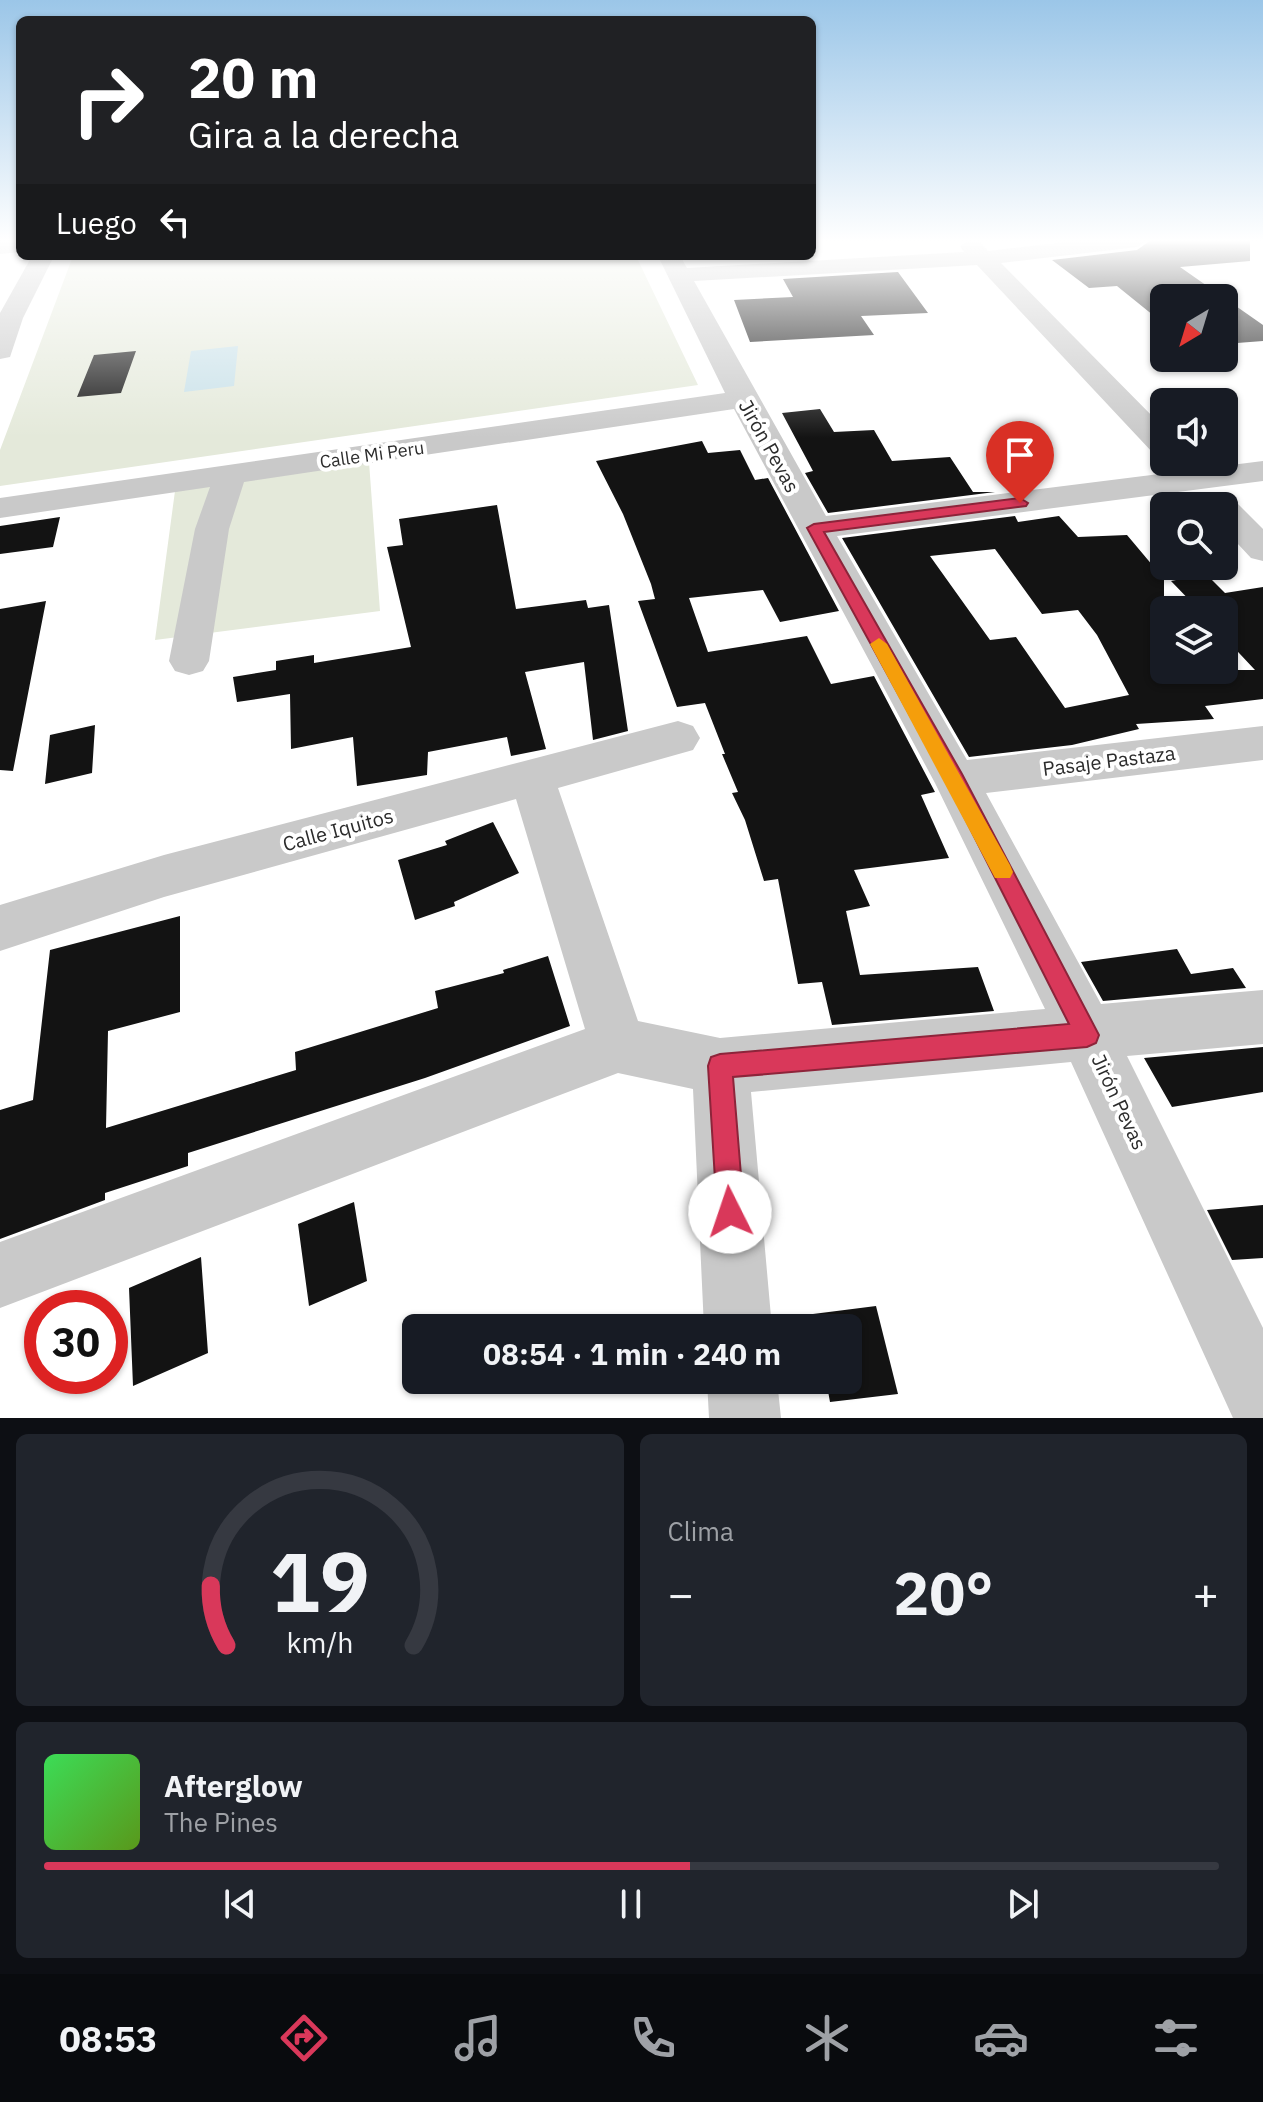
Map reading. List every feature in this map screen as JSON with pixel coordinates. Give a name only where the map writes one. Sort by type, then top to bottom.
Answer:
[{"type":"street","name":"Jirón Pevas","points":[[696,306],[743,399],[955,779],[1087,1035],[1263,1404]]},
{"type":"street","points":[[1032,306],[1150,431]]},
{"type":"street","points":[[0,351],[5,318]]},
{"type":"street","name":"Calle Mi Peru","points":[[0,508],[743,399]]},
{"type":"street","points":[[1238,471],[1263,471]]},
{"type":"street","points":[[189,661],[212,529],[230,475]]},
{"type":"street","points":[[814,528],[1155,476]]},
{"type":"street","points":[[1193,476],[1207,492]]},
{"type":"street","points":[[1238,524],[1263,550]]},
{"type":"street","name":"Calle Iquitos","points":[[0,928],[164,876],[678,738]]},
{"type":"street","name":"Pasaje Pastaza","points":[[955,779],[1263,743]]},
{"type":"street","points":[[532,777],[618,1045]]},
{"type":"street","points":[[0,1275],[618,1045],[720,1066],[1263,1017]]},
{"type":"street","points":[[720,1066],[737,1314]]},
{"type":"street","points":[[743,1394],[745,1418]]},
{"type":"shaded area","points":[[54,306],[660,306],[698,385],[0,486],[0,450]]},
{"type":"shaded area","points":[[369,462],[380,611],[155,640],[175,491]]},
{"type":"water","points":[[238,346],[234,386],[184,392],[191,351]]},
{"type":"building","points":[[736,306],[923,306],[928,313],[861,316],[874,335],[750,342]]},
{"type":"building","points":[[1238,308],[1263,325],[1263,341],[1238,343]]},
{"type":"building","points":[[136,351],[121,393],[77,397],[94,355]]},
{"type":"building","points":[[820,409],[834,432],[874,430],[892,461],[950,457],[973,492],[995,492],[828,513],[805,473],[813,471],[782,413]]},
{"type":"building","points":[[702,441],[708,453],[740,450],[755,480],[768,478],[839,611],[780,622],[763,590],[689,598],[708,652],[807,636],[831,684],[874,676],[935,792],[921,795],[949,858],[854,870],[870,906],[846,911],[860,975],[978,967],[994,1011],[832,1025],[822,982],[798,984],[778,879],[764,881],[745,820],[732,793],[738,792],[705,703],[677,707],[638,601],[655,599],[651,584],[623,514],[596,461]]},
{"type":"building","points":[[497,505],[516,609],[586,600],[588,608],[609,605],[628,731],[593,740],[584,662],[525,672],[546,749],[511,756],[507,737],[428,752],[427,775],[357,786],[353,737],[291,749],[290,694],[237,702],[233,677],[276,670],[276,661],[314,655],[314,663],[411,647],[387,547],[403,545],[399,519]]},
{"type":"building","points":[[1015,516],[1018,522],[1059,516],[1078,537],[1127,535],[1150,562],[1150,580],[1164,580],[1164,596],[1150,596],[1150,684],[1238,684],[1238,670],[1255,670],[1238,652],[1238,596],[1185,596],[1171,581],[1212,580],[1225,593],[1263,587],[1263,699],[1205,706],[1214,719],[1136,724],[1139,729],[1072,745],[969,757],[842,538]],"holes":[[[995,549],[1042,614],[1078,610],[1097,635],[1129,695],[1065,708],[1016,637],[990,640],[930,556]]]},
{"type":"building","points":[[60,517],[53,547],[0,554],[0,526]]},
{"type":"building","points":[[46,601],[13,771],[0,770],[0,609]]},
{"type":"building","points":[[95,725],[92,773],[45,784],[50,735]]},
{"type":"building","points":[[493,822],[519,873],[454,902],[455,906],[415,920],[398,860],[447,845],[445,841]]},
{"type":"building","points":[[180,916],[180,1012],[108,1031],[106,1128],[296,1070],[295,1052],[438,1008],[435,991],[504,973],[503,970],[548,956],[570,1026],[425,1078],[188,1153],[188,1166],[105,1193],[105,1200],[0,1239],[0,1110],[33,1100],[50,950]]},
{"type":"building","points":[[1177,949],[1191,974],[1233,968],[1246,988],[1103,1001],[1081,962]]},
{"type":"building","points":[[1263,1047],[1263,1092],[1172,1107],[1144,1058]]},
{"type":"building","points":[[354,1202],[367,1281],[309,1306],[298,1224]]},
{"type":"building","points":[[1263,1205],[1263,1258],[1232,1260],[1207,1210]]},
{"type":"building","points":[[201,1257],[208,1353],[133,1386],[129,1288]]},
{"type":"building","points":[[876,1306],[898,1394],[830,1402],[829,1394],[862,1394],[862,1314],[813,1314]]},
{"type":"slow traffic","points":[[879,644],[1003,872]]},
{"type":"route","points":[[730,1212],[720,1066],[1087,1035],[955,779],[814,528],[1020,503]]}]
